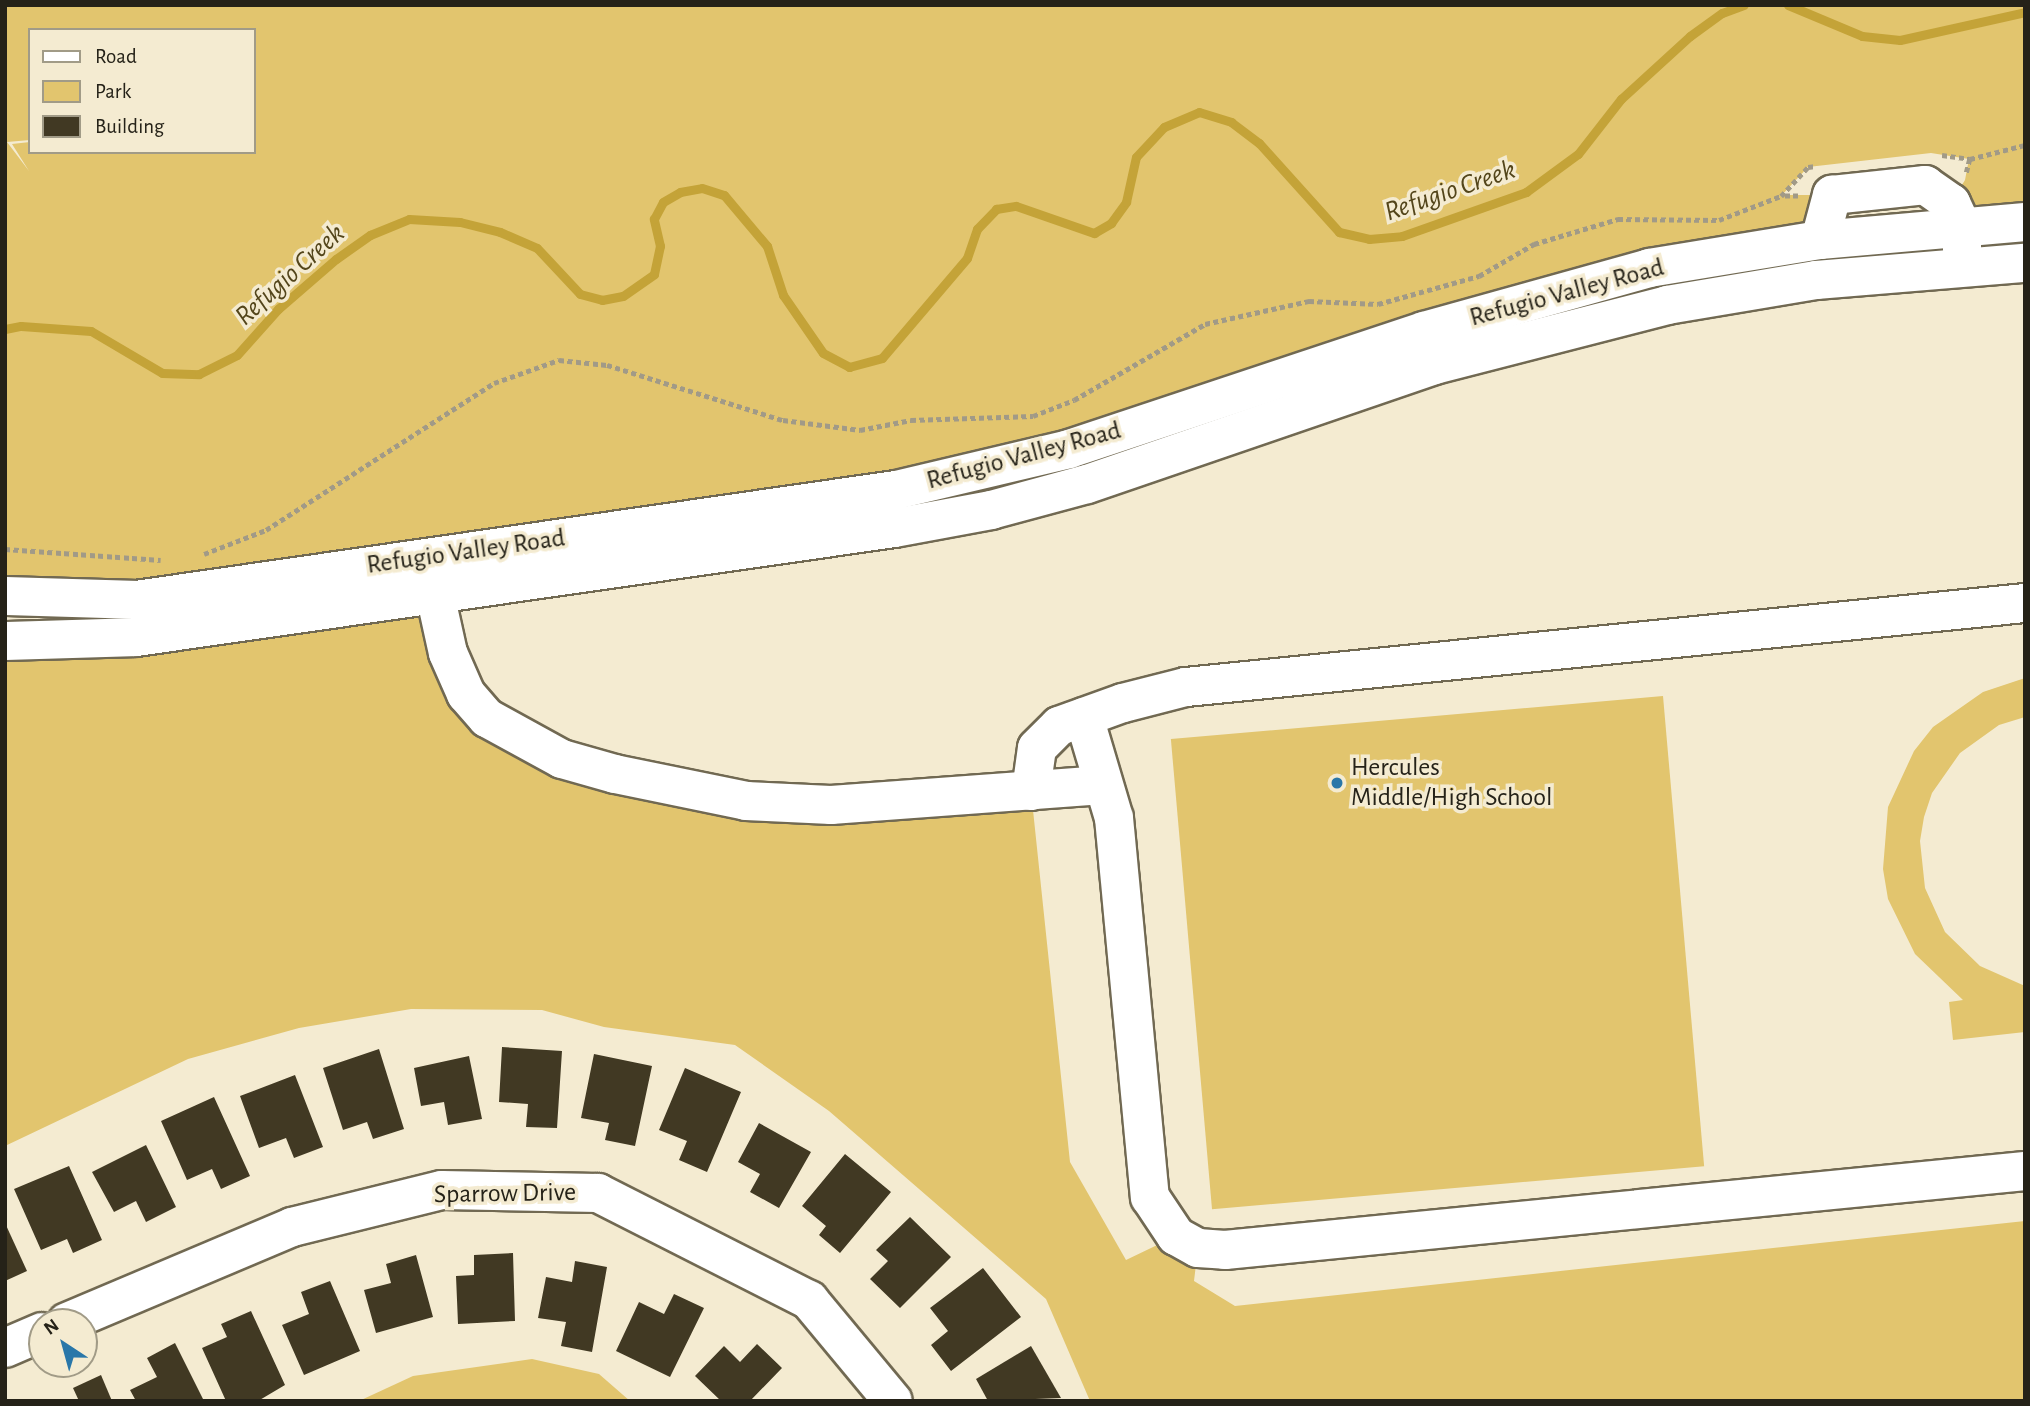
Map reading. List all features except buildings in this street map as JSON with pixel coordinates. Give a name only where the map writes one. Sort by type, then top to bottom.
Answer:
[{"type":"street","name":"Refugio Valley Road","points":[[5,596],[136,600],[895,490],[1069,449],[1424,331],[1649,268],[1820,240],[2025,222]]},
{"type":"street","points":[[1962,227],[1962,266]]},
{"type":"street","name":"Refugio Valley Road","points":[[5,641],[136,637],[894,528],[991,510],[1087,484],[1434,365],[1549,333],[1667,305],[1816,280],[1962,266],[2025,263]]},
{"type":"street","points":[[435,594],[448,653],[466,694],[487,718],[562,759],[682,791],[746,801],[831,805],[1103,785]]},
{"type":"street","points":[[1031,791],[1037,748],[1059,726],[1186,687],[2025,603]]},
{"type":"street","points":[[1084,717],[1114,818],[1150,1197],[1176,1236],[1198,1248],[1225,1250],[2025,1171]]},
{"type":"street","name":"Sparrow Drive","points":[[98,1309],[292,1227],[442,1190],[598,1193],[809,1300],[893,1401]]},
{"type":"street","points":[[5,1348],[28,1338]]},
{"type":"path","points":[[1969,159],[2025,145]]},
{"type":"path","points":[[194,557],[266,530],[494,383],[559,360],[607,365],[783,420],[846,428],[911,420],[1033,416],[1074,400],[1205,324],[1309,301],[1378,304],[1479,276],[1534,244],[1618,219],[1719,220],[1781,196]]},
{"type":"path","points":[[5,549],[171,561]]},
{"type":"green space","points":[[5,5],[2025,5],[2025,222],[1951,203],[1965,180],[1969,159],[1931,153],[1808,167],[1782,195],[1832,195],[1820,240],[1069,449],[136,600],[5,596]]},
{"type":"green space","points":[[435,594],[487,718],[682,791],[1031,791],[1070,1162],[1126,1260],[1176,1236],[1198,1248],[1194,1281],[1235,1306],[2025,1221],[2025,1401],[1090,1401],[1046,1299],[829,1111],[735,1045],[604,1027],[542,1010],[411,1009],[299,1028],[188,1059],[5,1146],[5,641]]},
{"type":"green space","points":[[2025,678],[2025,717],[1999,725],[1960,753],[1932,793],[1924,817],[1920,841],[1925,888],[1945,932],[1980,966],[2025,986],[2025,1032],[1953,1040],[1949,1002],[1963,1000],[1915,954],[1888,899],[1883,869],[1888,807],[1914,751],[1933,727],[1983,692]]},
{"type":"green space","points":[[1663,696],[1704,1166],[1212,1209],[1171,739]]},
{"type":"green space","points":[[532,1359],[599,1374],[630,1401],[359,1401],[413,1376]]},
{"type":"waterway","name":"Refugio Creek","points":[[5,329],[21,326],[91,331],[162,373],[199,374],[237,355],[278,309],[336,259],[370,235],[409,219],[460,222],[500,232],[537,248],[580,294],[602,300],[623,296],[654,274],[660,246],[654,219],[663,202],[680,192],[702,188],[724,195],[767,246],[783,295],[823,353],[849,367],[882,358],[967,258],[977,229],[996,209],[1016,206],[1094,233],[1111,223],[1126,202],[1136,157],[1164,127],[1199,112],[1231,122],[1259,143],[1339,232],[1369,239],[1402,236],[1526,192],[1578,154],[1621,99],[1690,36],[1722,13],[1744,5]]},
{"type":"waterway","name":"Refugio Creek","points":[[1788,5],[1862,36],[1900,40],[2025,12]]},
{"type":"place","name":"Hercules Middle/High School","points":[[1337,783]]}]
